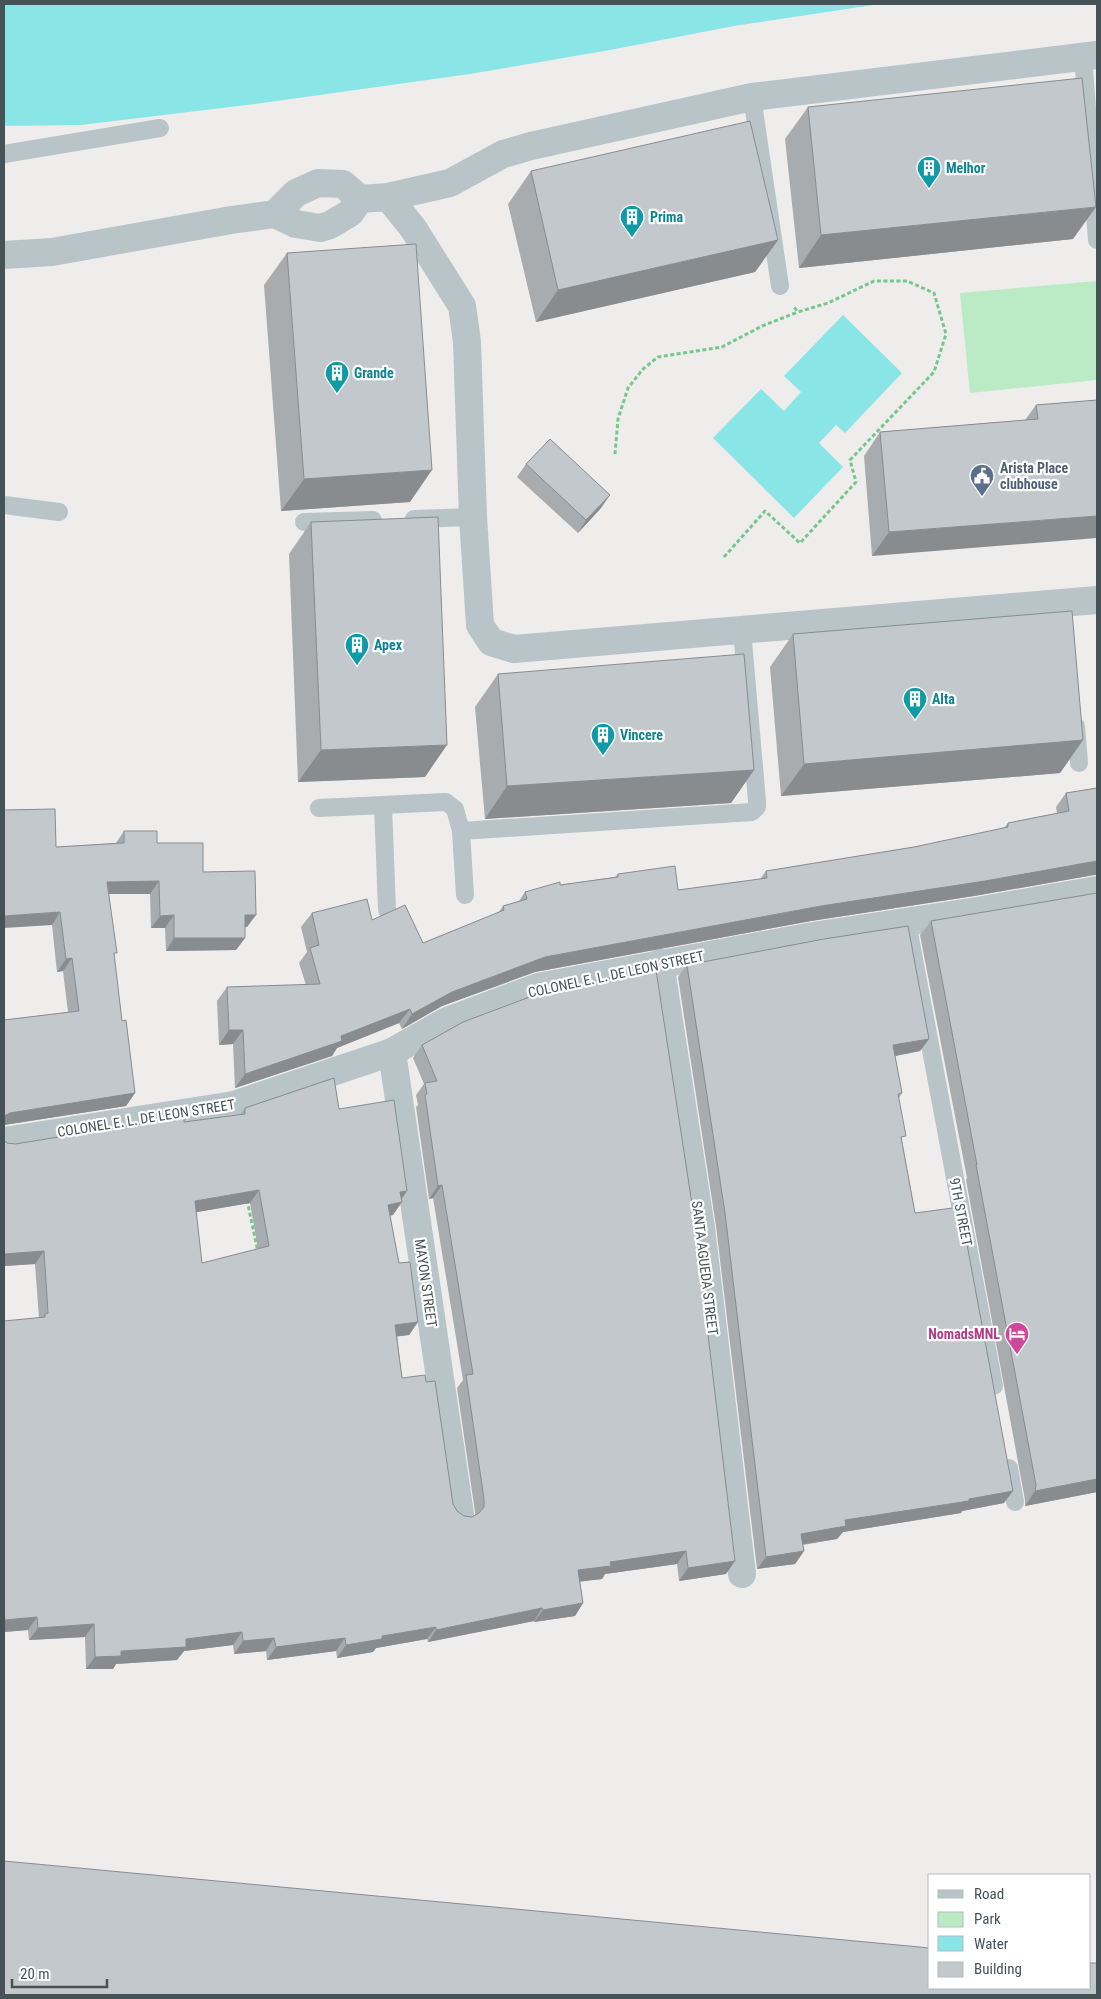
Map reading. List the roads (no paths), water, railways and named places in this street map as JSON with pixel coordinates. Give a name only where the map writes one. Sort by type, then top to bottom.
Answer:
[{"type":"street","points":[[275,214],[296,193],[318,183],[343,184],[360,199],[388,197],[450,183],[503,154],[752,97],[1090,56]]},
{"type":"street","points":[[388,197],[413,228],[462,306],[468,342],[473,517],[480,625],[491,642],[514,649],[742,630],[1068,612],[1097,600]]},
{"type":"street","points":[[4,255],[52,252],[275,214],[296,224],[320,228],[330,225],[350,213],[360,199]]},
{"type":"street","name":"COLONEL E. L. DE LEON STREET","points":[[4,1141],[234,1105],[392,1052],[447,1020],[538,987],[813,936],[1097,890]]},
{"type":"street","name":"SANTA AGUEDA STREET","points":[[660,963],[701,1228],[742,1574]]},
{"type":"street","name":"MAYON STREET","points":[[392,1052],[460,1514]]},
{"type":"lane","points":[[1090,56],[1097,240]]},
{"type":"lane","points":[[752,97],[780,286]]},
{"type":"lane","points":[[4,154],[160,128]]},
{"type":"lane","points":[[4,505],[59,512]]},
{"type":"lane","points":[[304,522],[473,517]]},
{"type":"lane","points":[[462,831],[752,812],[757,807],[757,801],[742,630]]},
{"type":"lane","points":[[1075,706],[1079,763]]},
{"type":"lane","points":[[319,808],[446,802],[455,809],[462,831],[465,895]]},
{"type":"lane","points":[[383,805],[387,910]]},
{"type":"lane","name":"9TH STREET","points":[[908,922],[997,1403]]},
{"type":"lane","points":[[1006,1452],[1015,1502]]},
{"type":"water","points":[[4,4],[880,4],[734,26],[470,74],[255,104],[81,125],[4,126]]},
{"type":"water","points":[[843,315],[902,373],[845,433],[836,425],[819,443],[843,467],[794,518],[713,438],[761,389],[784,411],[801,392],[784,376]]},
{"type":"place","name":"Melhor","points":[[929,189]]},
{"type":"place","name":"Prima","points":[[632,238]]},
{"type":"place","name":"Grande","points":[[337,394]]},
{"type":"place","name":"Arista Place clubhouse","points":[[982,497]]},
{"type":"place","name":"Apex","points":[[357,666]]},
{"type":"place","name":"Alta","points":[[915,720]]},
{"type":"place","name":"Vincere","points":[[603,756]]},
{"type":"place","name":"NomadsMNL","points":[[1017,1355]]}]
